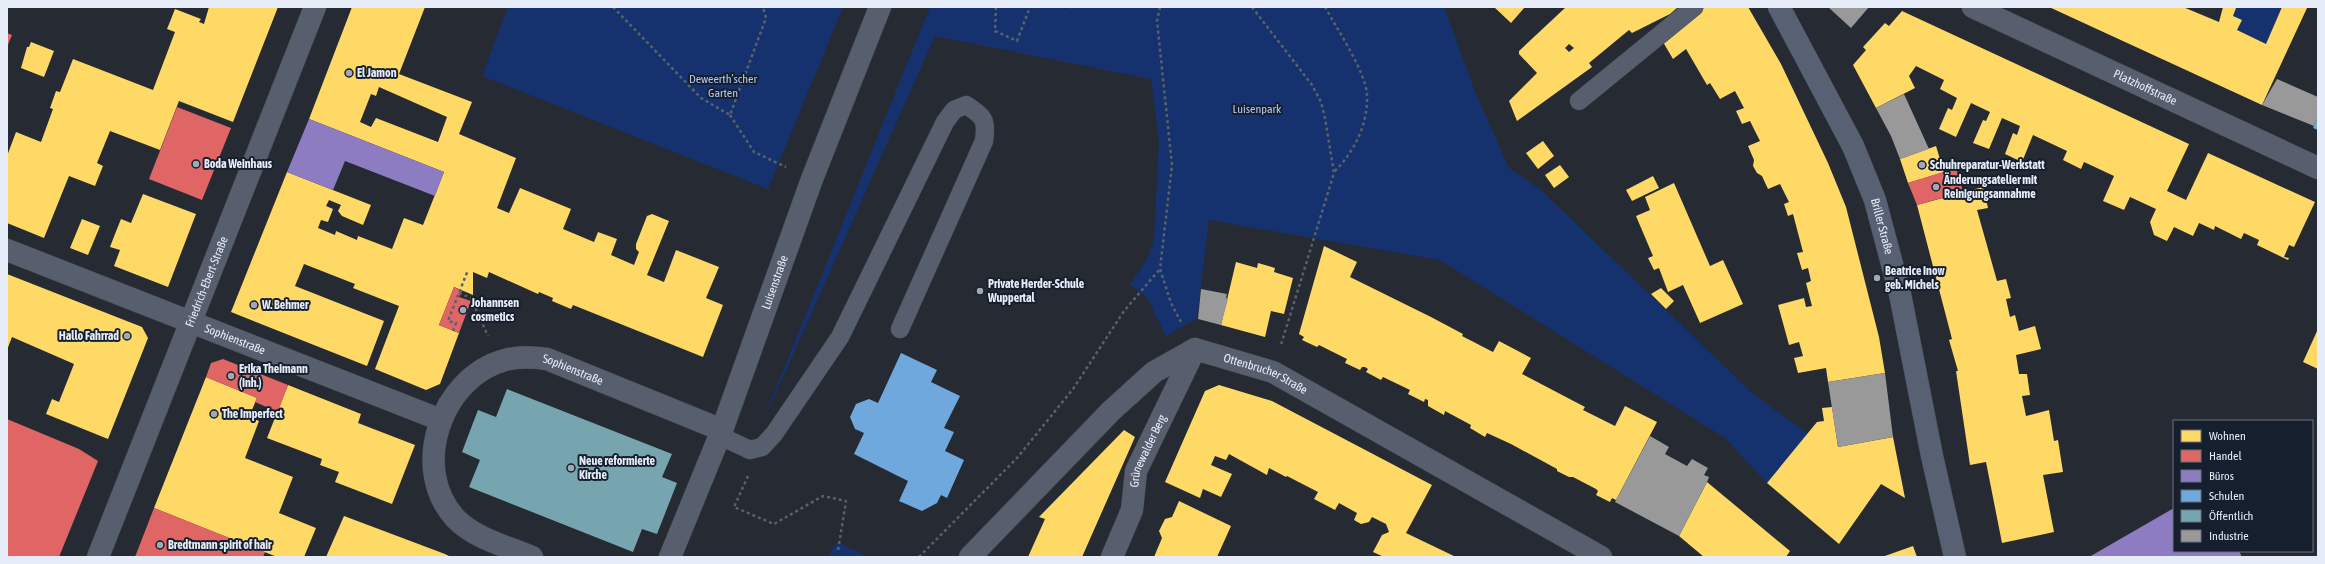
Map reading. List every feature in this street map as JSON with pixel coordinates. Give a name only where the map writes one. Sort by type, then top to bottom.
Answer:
[{"type":"main road","name":"Briller Straße","points":[[1779,7],[1853,146],[1875,200],[1900,294],[1932,456],[1955,557]]},
{"type":"street","name":"Friedrich-Ebert-Straße","points":[[98,557],[315,7]]},
{"type":"street","name":"Luisenstraße","points":[[670,557],[721,433],[812,179],[880,7]]},
{"type":"street","name":"Platzhoffstraße","points":[[1973,7],[2318,168]]},
{"type":"street","name":"Sophienstraße","points":[[7,250],[441,420]]},
{"type":"street","name":"Ottenbrucher Straße","points":[[1195,349],[1273,372],[1601,557]]},
{"type":"street","points":[[970,557],[1111,411],[1154,372],[1195,349]]},
{"type":"street","name":"Grünewalder Berg","points":[[1112,557],[1132,510],[1136,471],[1195,349]]},
{"type":"street","name":"Sophienstraße","points":[[532,557],[472,533],[455,518],[442,498],[435,475],[434,448],[441,420],[459,390],[484,369],[500,361],[525,356],[547,360],[721,433]]},
{"type":"lane","points":[[1579,101],[1694,7]]},
{"type":"lane","points":[[721,433],[750,450],[762,447],[774,434],[840,337],[945,122],[954,110],[966,105],[980,113],[986,126],[984,141],[900,329]]},
{"type":"path","points":[[613,7],[701,98],[730,115],[754,152],[812,179]]},
{"type":"path","points":[[730,115],[766,18],[763,7]]},
{"type":"path","points":[[996,7],[995,31],[1017,41],[1030,7]]},
{"type":"path","points":[[1070,7],[1076,7]]},
{"type":"path","points":[[1160,7],[1157,21],[1172,165],[1160,269],[1171,303],[1195,349]]},
{"type":"path","points":[[1252,7],[1312,84],[1321,102],[1334,173]]},
{"type":"path","points":[[1273,372],[1334,173],[1347,159],[1360,136],[1367,95],[1359,71],[1325,7]]},
{"type":"path","points":[[919,557],[1017,458],[1073,389],[1124,311],[1160,269]]},
{"type":"path","points":[[453,331],[456,323],[448,321],[468,270]]},
{"type":"path","points":[[459,293],[471,298],[500,361]]},
{"type":"path","points":[[762,447],[734,507],[774,524],[823,496],[846,502],[838,551]]},
{"type":"green space","name":"Deweerth’scher Garten","points":[[508,7],[843,7],[768,189],[482,76]]},
{"type":"green space","name":"Luisenpark","points":[[930,7],[1444,7],[1476,94],[1509,168],[1540,189],[1752,393],[1808,434],[1767,483],[1725,438],[1440,260],[1209,220],[1197,318],[1166,336],[1147,298],[1130,284],[1148,258],[1154,238],[1159,142],[1151,79],[935,36],[758,433]]},
{"type":"green space","points":[[2234,7],[2282,7],[2266,44],[2237,30],[2242,20],[2233,16],[2236,8]]},
{"type":"green space","points":[[837,542],[869,557],[828,557]]},
{"type":"building: Wohnen","points":[[209,7],[278,7],[233,122],[179,101],[160,150],[110,131],[97,163],[103,166],[95,186],[69,176],[44,238],[7,223],[7,156],[16,132],[41,142],[53,109],[50,108],[56,91],[60,92],[73,59],[153,90],[175,32],[167,29],[175,9],[201,19],[199,22],[204,24]]},
{"type":"building: Wohnen","points":[[352,7],[425,7],[399,74],[472,102],[459,134],[516,158],[497,208],[509,213],[520,188],[571,209],[563,229],[594,242],[598,232],[617,239],[611,255],[634,265],[639,252],[636,249],[636,244],[647,216],[652,214],[669,221],[647,275],[664,282],[676,250],[719,267],[706,298],[723,305],[703,357],[573,305],[571,309],[552,301],[553,298],[539,292],[538,294],[489,272],[487,278],[473,272],[473,295],[454,287],[439,325],[459,333],[440,384],[426,390],[375,369],[399,306],[353,288],[355,284],[304,264],[295,286],[384,321],[367,366],[231,312],[287,172],[371,205],[363,225],[342,216],[338,211],[341,205],[329,200],[326,206],[333,209],[328,222],[321,220],[318,228],[335,235],[336,231],[357,240],[358,236],[392,249],[404,218],[423,225],[444,172],[309,119]],"holes":[[[379,87],[447,117],[438,142],[376,118],[371,127],[360,122],[371,94],[376,96]]]},
{"type":"building: Wohnen","points":[[1494,7],[1525,7],[1511,23]]},
{"type":"building: Wohnen","points":[[1566,7],[1678,7],[1670,14],[1632,33],[1629,30],[1589,63],[1592,67],[1517,121],[1509,101],[1537,73],[1519,54],[1519,51]],"holes":[[[1569,44],[1574,48],[1569,52],[1565,48]]]},
{"type":"building: Wohnen","points":[[1705,7],[1748,7],[1781,64],[1828,163],[1846,207],[1879,337],[1885,373],[1828,382],[1826,368],[1798,373],[1794,358],[1803,356],[1799,342],[1789,345],[1778,305],[1804,298],[1806,307],[1812,306],[1806,283],[1811,281],[1808,268],[1802,270],[1797,253],[1803,252],[1793,214],[1788,216],[1784,204],[1789,202],[1780,184],[1768,189],[1762,176],[1757,173],[1753,166],[1754,160],[1748,146],[1760,141],[1750,121],[1742,124],[1736,111],[1744,108],[1735,91],[1720,99],[1710,83],[1707,85],[1686,49],[1673,59],[1663,42]]},
{"type":"building: Wohnen","points":[[2049,7],[2183,7],[2219,22],[2223,7],[2234,7],[2236,8],[2233,16],[2242,20],[2237,30],[2266,44],[2282,7],[2307,8],[2262,105]]},
{"type":"building: Wohnen","points":[[1902,11],[2189,144],[2167,191],[2186,200],[2208,153],[2315,202],[2294,247],[2289,245],[2284,257],[2289,258],[2288,260],[2257,245],[2259,240],[2244,233],[2241,239],[2215,226],[2214,230],[2199,223],[2193,236],[2174,227],[2167,241],[2154,235],[2150,222],[2156,209],[2130,197],[2124,210],[2103,201],[2114,176],[2084,162],[2081,169],[2063,160],[2067,151],[2033,135],[2022,162],[2005,154],[2013,133],[2017,135],[2020,126],[2002,118],[1989,149],[1973,143],[1983,120],[1986,121],[1990,112],[1971,103],[1956,137],[1939,129],[1948,108],[1952,110],[1957,98],[1940,89],[1944,80],[1916,66],[1909,76],[1915,88],[1876,108],[1853,65],[1866,50],[1863,47],[1885,23],[1889,26]]},
{"type":"building: Wohnen","points":[[31,42],[54,51],[44,77],[21,68],[27,47],[29,47]]},
{"type":"building: Wohnen","points":[[1543,141],[1554,156],[1538,169],[1526,153]]},
{"type":"building: Wohnen","name":"Schuhreparatur-Werkstatt","points":[[1936,146],[1944,172],[1908,183],[1900,159]]},
{"type":"building: Wohnen","points":[[1560,165],[1569,177],[1554,188],[1545,175]]},
{"type":"building: Wohnen","points":[[1653,176],[1659,188],[1632,201],[1626,190]]},
{"type":"building: Wohnen","points":[[1674,183],[1710,266],[1723,260],[1743,304],[1700,323],[1683,285],[1668,292],[1659,268],[1654,270],[1648,258],[1653,256],[1636,216],[1650,210],[1645,197]]},
{"type":"building: Wohnen","points":[[1983,187],[1988,208],[1977,210],[1997,281],[2006,279],[2011,298],[2006,299],[2010,317],[2015,315],[2019,331],[2035,326],[2041,349],[2016,355],[2019,374],[2027,374],[2030,395],[2022,396],[2026,416],[2049,410],[2054,441],[2058,440],[2063,472],[2043,475],[2054,532],[2002,543],[1986,462],[1970,465],[1956,371],[1958,371],[1949,340],[1952,339],[1917,205]]},
{"type":"building: Wohnen","points":[[143,194],[196,214],[168,287],[114,266],[120,250],[110,247],[121,219],[131,223]]},
{"type":"building: Wohnen","points":[[82,219],[100,226],[88,255],[70,248]]},
{"type":"building: Wohnen","points":[[1324,246],[1357,262],[1350,277],[1431,317],[1463,334],[1462,336],[1493,352],[1499,341],[1531,358],[1522,374],[1585,407],[1583,410],[1615,426],[1625,406],[1657,422],[1616,500],[1612,498],[1610,502],[1596,495],[1598,491],[1596,489],[1573,477],[1569,477],[1557,471],[1557,469],[1511,444],[1487,433],[1485,437],[1470,428],[1471,425],[1445,411],[1444,415],[1428,406],[1428,400],[1425,399],[1424,402],[1408,394],[1410,390],[1383,377],[1381,380],[1366,372],[1368,369],[1365,367],[1362,367],[1360,370],[1345,363],[1347,359],[1319,345],[1317,347],[1302,340],[1304,337],[1299,334]]},
{"type":"building: Wohnen","points":[[1236,262],[1257,268],[1258,263],[1275,268],[1274,272],[1293,278],[1284,314],[1271,311],[1265,337],[1221,325]]},
{"type":"building: Wohnen","points":[[7,274],[142,327],[148,338],[108,439],[46,414],[52,399],[59,402],[74,364],[12,337],[7,350]]},
{"type":"building: Wohnen","points":[[1661,288],[1674,301],[1666,309],[1651,294]]},
{"type":"building: Wohnen","points":[[2318,329],[2318,369],[2303,362]]},
{"type":"building: Wohnen","points":[[206,377],[257,398],[249,417],[259,421],[245,458],[293,477],[279,513],[316,528],[304,557],[277,557],[154,508]]},
{"type":"building: Wohnen","points":[[288,385],[361,414],[358,423],[415,445],[392,504],[335,482],[339,472],[320,465],[322,459],[267,438]]},
{"type":"building: Wohnen","points":[[1219,385],[1272,401],[1432,485],[1406,533],[1456,557],[1384,557],[1373,552],[1382,535],[1389,532],[1386,524],[1372,517],[1369,522],[1361,524],[1354,520],[1357,513],[1339,503],[1335,510],[1314,499],[1318,492],[1269,468],[1267,475],[1229,454],[1226,460],[1215,456],[1211,465],[1232,474],[1221,497],[1203,489],[1200,498],[1165,482],[1205,391]]},
{"type":"building: Wohnen","points":[[1832,407],[1838,447],[1893,437],[1905,498],[1881,484],[1839,544],[1767,483],[1817,422],[1824,421],[1822,408]]},
{"type":"building: Wohnen","points":[[1124,430],[1135,437],[1082,557],[1028,557],[1045,519],[1039,517]]},
{"type":"building: Wohnen","points":[[1707,482],[1790,551],[1786,557],[1704,557],[1679,536]]},
{"type":"building: Wohnen","points":[[1179,501],[1231,526],[1217,557],[1154,557],[1162,538],[1159,531],[1165,519],[1172,517]]},
{"type":"building: Wohnen","points":[[344,516],[445,554],[451,557],[326,557]]},
{"type":"building: Wohnen","points":[[1913,546],[1917,557],[1882,557]]},
{"type":"building: Handel","points":[[7,33],[12,35],[7,47]]},
{"type":"building: Handel","points":[[177,107],[231,128],[202,200],[149,179]]},
{"type":"building: Handel","name":"Änderungsatelier mit Reinigungsannahme","points":[[1956,168],[1963,192],[1917,205],[1908,183]]},
{"type":"building: Handel","points":[[454,287],[462,291],[459,297],[471,301],[459,333],[439,325]]},
{"type":"building: Handel","points":[[223,359],[288,385],[278,412],[255,402],[257,398],[206,377],[211,363]]},
{"type":"building: Handel","points":[[7,419],[79,449],[98,461],[59,557],[7,557]]},
{"type":"building: Handel","points":[[154,508],[265,552],[263,557],[135,557]]},
{"type":"building: Büros","points":[[309,119],[444,172],[435,196],[345,161],[333,190],[287,172]]},
{"type":"building: Büros","points":[[2173,509],[2173,552],[2240,552],[2242,557],[2089,557]]},
{"type":"building: Schulen","points":[[2318,117],[2318,130],[2313,128]]},
{"type":"building: Schulen","points":[[901,353],[937,370],[931,382],[960,396],[944,428],[954,432],[945,451],[964,460],[947,498],[941,495],[937,503],[922,511],[899,501],[908,481],[854,454],[864,433],[855,429],[850,417],[856,404],[869,399],[878,403]]},
{"type":"building: Öffentlich","name":"Neue reformierte Kirche","points":[[507,389],[672,454],[662,477],[677,483],[657,534],[642,529],[633,552],[469,487],[480,460],[462,452],[478,410],[496,417]]},
{"type":"building: Industrie","points":[[1828,7],[1869,7],[1851,28]]},
{"type":"building: Industrie","points":[[2277,79],[2318,97],[2318,117],[2314,126],[2262,105]]},
{"type":"building: Industrie","points":[[1904,94],[1929,149],[1900,159],[1891,136],[1876,108]]},
{"type":"building: Industrie","points":[[1201,289],[1227,294],[1226,298],[1228,299],[1221,325],[1198,319]]},
{"type":"building: Industrie","points":[[1885,373],[1893,437],[1838,447],[1828,382]]},
{"type":"building: Industrie","points":[[1650,436],[1669,447],[1665,454],[1687,466],[1692,459],[1708,468],[1704,475],[1709,477],[1707,482],[1679,536],[1615,502]]},
{"type":"place","name":"El Jamon","points":[[349,73]]},
{"type":"place","name":"Boda Weinhaus","points":[[196,164]]},
{"type":"place","name":"Schuhreparatur-Werkstatt","points":[[1922,165]]},
{"type":"place","name":"Änderungsatelier mit Reinigungsannahme","points":[[1936,187]]},
{"type":"place","name":"Beatrice Inow geb. Michels","points":[[1877,278]]},
{"type":"place","name":"Private Herder-Schule Wuppertal","points":[[980,291]]},
{"type":"place","name":"W. Behmer","points":[[254,305]]},
{"type":"place","name":"Johannsen cosmetics","points":[[463,310]]},
{"type":"place","name":"Hallo Fahrrad","points":[[127,336]]},
{"type":"place","name":"Erika Theimann (Inh.)","points":[[231,376]]},
{"type":"place","name":"The Imperfect","points":[[214,414]]},
{"type":"place","name":"Neue reformierte Kirche","points":[[571,468]]},
{"type":"place","name":"Bredtmann spirit of hair","points":[[160,545]]}]
